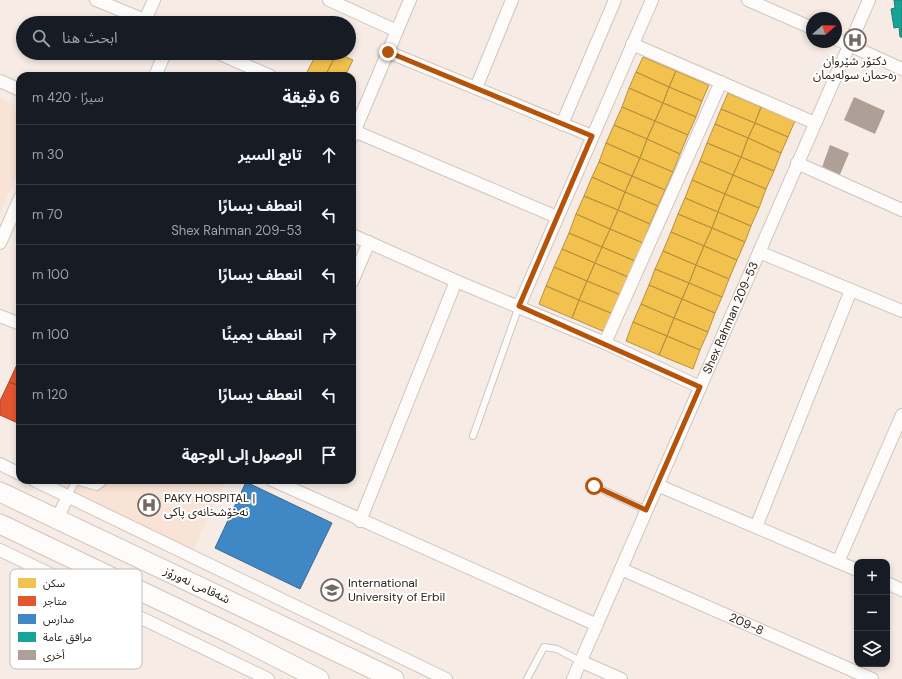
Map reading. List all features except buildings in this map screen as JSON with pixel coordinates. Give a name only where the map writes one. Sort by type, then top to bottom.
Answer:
[{"type":"main road","name":"شەقامی نەورۆز","points":[[0,492],[394,679]]},
{"type":"main road","points":[[0,524],[94,569]]},
{"type":"main road","points":[[142,592],[233,635],[296,673],[319,679]]},
{"type":"main road","points":[[212,625],[222,614],[223,598]]},
{"type":"main road","points":[[233,635],[234,629],[240,618],[250,610]]},
{"type":"street","points":[[96,0],[135,16]]},
{"type":"street","points":[[150,16],[154,0]]},
{"type":"street","points":[[329,0],[397,30]]},
{"type":"street","points":[[356,114],[388,52],[410,0]]},
{"type":"street","points":[[476,88],[512,0]]},
{"type":"street","points":[[562,124],[615,0]]},
{"type":"street","points":[[519,306],[652,0]]},
{"type":"street","points":[[750,0],[806,25]]},
{"type":"street","name":"Shex Rahman 209-53","points":[[573,679],[869,0]]},
{"type":"street","points":[[842,42],[902,69]]},
{"type":"street","points":[[632,44],[815,123]]},
{"type":"street","points":[[388,52],[592,136]]},
{"type":"street","points":[[157,72],[162,60]]},
{"type":"street","points":[[234,60],[261,72]]},
{"type":"street","points":[[0,82],[16,88]]},
{"type":"street","points":[[605,343],[721,82]]},
{"type":"street","points":[[356,135],[557,217]]},
{"type":"street","points":[[797,163],[902,210]]},
{"type":"street","points":[[0,243],[16,207]]},
{"type":"street","points":[[356,237],[456,281],[605,343],[700,387]]},
{"type":"street","points":[[356,273],[369,242]]},
{"type":"street","points":[[758,252],[902,311]]},
{"type":"street","points":[[360,521],[456,281]]},
{"type":"street","points":[[756,526],[851,290]]},
{"type":"street","points":[[0,316],[16,322]]},
{"type":"street","points":[[838,562],[902,415]]},
{"type":"street","points":[[0,464],[16,472]]},
{"type":"street","points":[[54,484],[68,496],[446,679]]},
{"type":"street","points":[[281,484],[360,521],[597,625]]},
{"type":"street","points":[[657,485],[854,569]]},
{"type":"street","points":[[57,519],[68,496]]},
{"type":"street","points":[[0,550],[39,569]]},
{"type":"street","name":"209-8","points":[[621,569],[872,679]]},
{"type":"street","points":[[890,584],[902,590]]},
{"type":"street","points":[[142,618],[268,679]]},
{"type":"street","points":[[580,661],[621,679]]},
{"type":"lane","points":[[473,436],[519,306]]},
{"type":"lane","points":[[68,496],[74,484]]},
{"type":"lane","points":[[90,484],[97,486],[100,484]]},
{"type":"lane","points":[[594,486],[646,510]]},
{"type":"lane","points":[[527,679],[544,647],[557,649],[580,661]]},
{"type":"shaded area","points":[[0,98],[16,105],[16,177],[0,213]]},
{"type":"shaded area","name":"PAKY HOSPITAL | نەخۆشخانەی پاکی","points":[[59,484],[224,484],[190,556],[56,492]]},
{"type":"place","name":"دکتۆر شێروان رەحمان سولەیمان","points":[[855,40]]},
{"type":"place","name":"PAKY HOSPITAL | نەخۆشخانەی پاکی","points":[[149,505]]},
{"type":"place","name":"International University of Erbil","points":[[332,590]]},
{"type":"route","points":[[388,52],[592,136],[519,306],[605,343],[700,387],[646,510],[594,486]]}]
